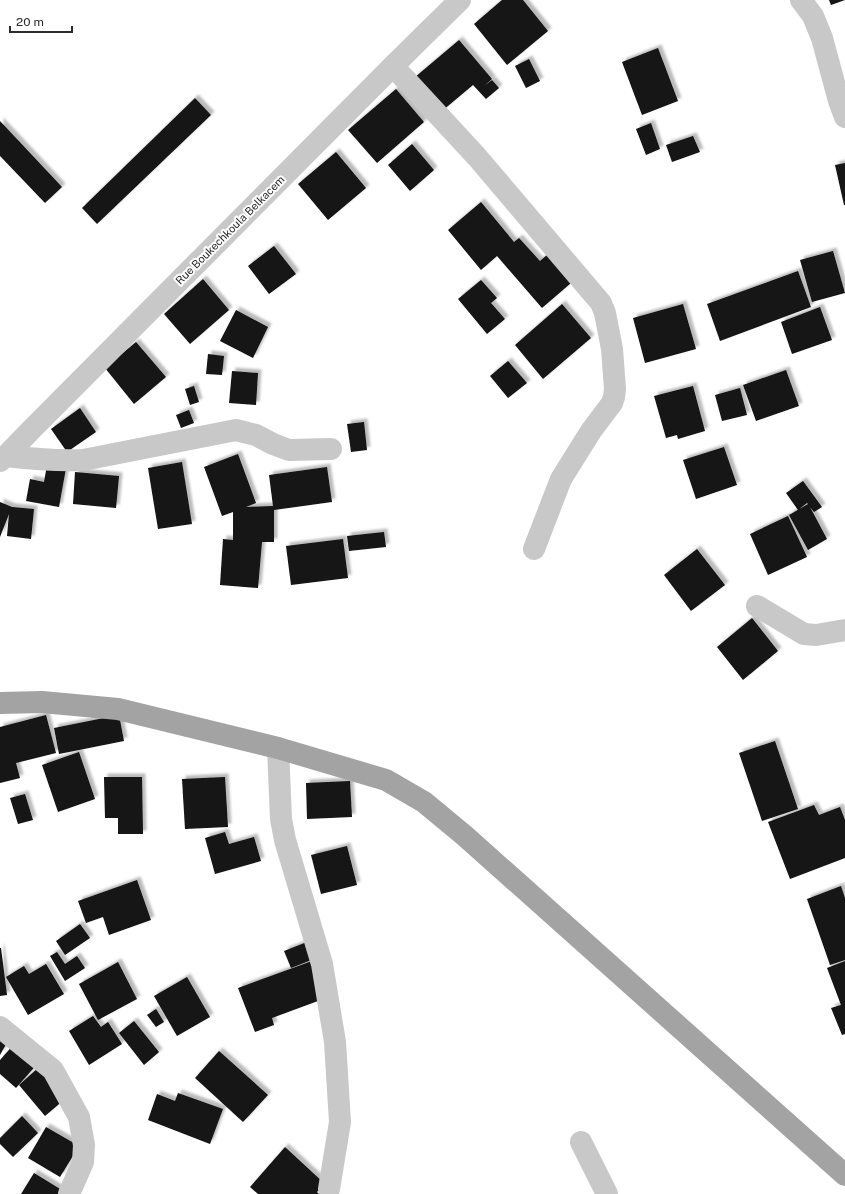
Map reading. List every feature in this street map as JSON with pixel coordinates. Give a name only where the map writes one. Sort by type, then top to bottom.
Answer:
[{"type":"main road","points":[[0,703],[42,702],[118,709],[278,748],[386,780],[424,802],[465,836],[845,1175]]},
{"type":"street","name":"Rue Boukechkoula Belkacem","points":[[3,458],[460,0]]},
{"type":"street","points":[[801,0],[812,16],[822,38],[836,53],[839,101],[845,117]]},
{"type":"street","points":[[393,66],[477,156],[601,303],[605,313],[612,350],[615,389],[614,397],[612,403],[591,431],[562,479],[534,549]]},
{"type":"street","points":[[3,458],[83,460],[236,430],[256,435],[289,450],[331,449]]},
{"type":"street","points":[[757,606],[804,634],[816,635],[845,630]]},
{"type":"street","points":[[278,748],[281,819],[285,840],[322,964],[335,1042],[340,1122],[329,1189]]},
{"type":"street","points":[[0,1027],[53,1070],[79,1117],[84,1145],[83,1162],[69,1194]]},
{"type":"street","points":[[581,1142],[606,1194]]},
{"type":"building","points":[[502,0],[523,0],[548,31],[507,65],[474,24]]},
{"type":"building","points":[[829,0],[845,0],[831,5]]},
{"type":"building","points":[[459,40],[492,79],[484,86],[492,80],[499,88],[486,99],[473,85],[442,111],[414,78]]},
{"type":"building","points":[[658,48],[678,101],[642,115],[622,62]]},
{"type":"building","points":[[529,59],[540,81],[526,88],[515,66]]},
{"type":"building","points":[[396,89],[424,122],[377,163],[348,130]]},
{"type":"building","points":[[195,98],[211,115],[97,224],[82,208]]},
{"type":"building","points":[[0,121],[62,187],[45,203],[0,156]]},
{"type":"building","points":[[651,123],[660,149],[646,155],[636,129]]},
{"type":"building","points":[[693,136],[700,152],[672,162],[666,145]]},
{"type":"building","points":[[412,144],[434,170],[410,191],[388,165]]},
{"type":"building","points":[[336,152],[366,188],[328,220],[298,184]]},
{"type":"building","points":[[845,163],[845,205],[844,205],[835,165]]},
{"type":"building","points":[[481,202],[514,242],[519,238],[540,261],[547,255],[571,283],[542,308],[497,256],[481,270],[448,230]]},
{"type":"building","points":[[274,246],[296,274],[269,294],[248,266]]},
{"type":"building","points":[[833,251],[845,293],[812,302],[800,260]]},
{"type":"building","points":[[798,271],[811,307],[720,341],[707,304]]},
{"type":"building","points":[[203,279],[229,310],[190,344],[164,314]]},
{"type":"building","points":[[481,280],[497,298],[491,303],[505,319],[487,334],[458,299]]},
{"type":"building","points":[[562,304],[591,338],[543,379],[515,345]]},
{"type":"building","points":[[683,304],[696,349],[645,363],[633,318]]},
{"type":"building","points":[[820,307],[832,340],[792,354],[781,322]]},
{"type":"building","points":[[236,310],[268,327],[253,358],[220,341]]},
{"type":"building","points":[[136,342],[166,377],[134,404],[105,368]]},
{"type":"building","points":[[208,354],[224,356],[222,375],[206,374]]},
{"type":"building","points":[[508,361],[527,383],[508,398],[490,376]]},
{"type":"building","points":[[786,370],[799,406],[756,421],[743,385]]},
{"type":"building","points":[[232,371],[258,373],[256,405],[229,403]]},
{"type":"building","points":[[194,386],[199,402],[190,405],[185,389]]},
{"type":"building","points":[[693,386],[705,431],[678,439],[677,435],[666,438],[654,396]]},
{"type":"building","points":[[740,388],[747,415],[722,421],[715,395]]},
{"type":"building","points":[[80,408],[96,432],[67,452],[51,429]]},
{"type":"building","points":[[189,410],[194,423],[181,428],[176,415]]},
{"type":"building","points":[[364,422],[367,450],[351,452],[347,424]]},
{"type":"building","points":[[724,447],[737,485],[696,499],[683,460]]},
{"type":"building","points":[[238,454],[256,503],[246,507],[273,506],[269,475],[327,467],[332,502],[274,510],[274,542],[262,542],[258,588],[220,585],[223,539],[233,540],[233,512],[222,516],[204,467]]},
{"type":"building","points":[[182,462],[192,524],[158,529],[148,468]]},
{"type":"building","points":[[47,465],[66,468],[59,507],[26,501],[30,479],[44,482]]},
{"type":"building","points":[[75,472],[119,476],[116,508],[73,504]]},
{"type":"building","points":[[803,481],[822,507],[814,512],[810,507],[827,539],[808,550],[789,515],[798,510],[786,493]]},
{"type":"building","points":[[0,502],[12,507],[34,509],[31,539],[7,536],[9,514],[0,537]]},
{"type":"building","points":[[788,516],[807,557],[768,575],[750,534]]},
{"type":"building","points":[[384,532],[386,547],[349,551],[347,536]]},
{"type":"building","points":[[343,539],[348,578],[291,585],[286,546]]},
{"type":"building","points":[[697,549],[725,585],[691,611],[664,575]]},
{"type":"building","points":[[752,618],[778,651],[743,680],[717,647]]},
{"type":"building","points":[[46,715],[56,753],[16,763],[20,778],[0,783],[0,727]]},
{"type":"building","points":[[119,715],[124,741],[59,754],[54,728]]},
{"type":"building","points":[[775,741],[798,809],[762,821],[739,753]]},
{"type":"building","points":[[79,752],[95,799],[58,812],[42,765]]},
{"type":"building","points":[[104,777],[142,777],[143,834],[118,834],[118,818],[105,818]]},
{"type":"building","points":[[225,777],[228,827],[185,829],[182,779]]},
{"type":"building","points":[[350,781],[352,817],[307,819],[306,783]]},
{"type":"building","points":[[25,794],[33,820],[18,824],[10,798]]},
{"type":"building","points":[[814,805],[819,815],[840,807],[845,820],[845,858],[790,879],[768,822]]},
{"type":"building","points":[[225,832],[229,844],[254,837],[261,861],[215,874],[205,838]]},
{"type":"building","points":[[347,846],[357,885],[321,894],[311,855]]},
{"type":"building","points":[[137,880],[151,920],[109,935],[103,917],[86,923],[78,901]]},
{"type":"building","points":[[841,886],[845,898],[845,960],[830,965],[807,899]]},
{"type":"building","points":[[80,924],[90,938],[65,955],[56,941]]},
{"type":"building","points":[[307,942],[314,959],[291,968],[284,951]]},
{"type":"building","points":[[0,948],[7,995],[0,996]]},
{"type":"building","points":[[57,952],[65,964],[77,956],[85,968],[65,981],[50,956]]},
{"type":"building","points":[[312,961],[326,998],[272,1018],[274,1025],[255,1032],[238,988]]},
{"type":"building","points":[[845,961],[845,1034],[842,1035],[831,1008],[841,1005],[827,968]]},
{"type":"building","points":[[118,962],[137,999],[98,1020],[79,984]]},
{"type":"building","points":[[46,964],[64,994],[28,1015],[6,977],[24,966],[29,974]]},
{"type":"building","points":[[187,977],[210,1017],[177,1036],[154,996]]},
{"type":"building","points":[[156,1009],[164,1022],[156,1027],[147,1015]]},
{"type":"building","points":[[93,1016],[101,1027],[108,1022],[122,1044],[89,1065],[69,1031]]},
{"type":"building","points":[[134,1021],[159,1052],[144,1065],[119,1033]]},
{"type":"building","points":[[0,1033],[9,1039],[0,1055]]},
{"type":"building","points":[[16,1042],[39,1062],[16,1088],[0,1074],[0,1060]]},
{"type":"building","points":[[219,1051],[268,1095],[243,1122],[195,1078]]},
{"type":"building","points":[[38,1068],[65,1099],[45,1116],[19,1085]]},
{"type":"building","points":[[178,1093],[223,1109],[210,1144],[148,1120],[157,1094],[175,1101]]},
{"type":"building","points":[[22,1116],[38,1133],[13,1157],[0,1144],[0,1138]]},
{"type":"building","points":[[46,1127],[79,1146],[60,1177],[28,1158]]},
{"type":"building","points":[[285,1147],[325,1184],[317,1192],[319,1194],[258,1194],[250,1187]]},
{"type":"building","points":[[34,1173],[65,1192],[64,1194],[21,1194]]}]
